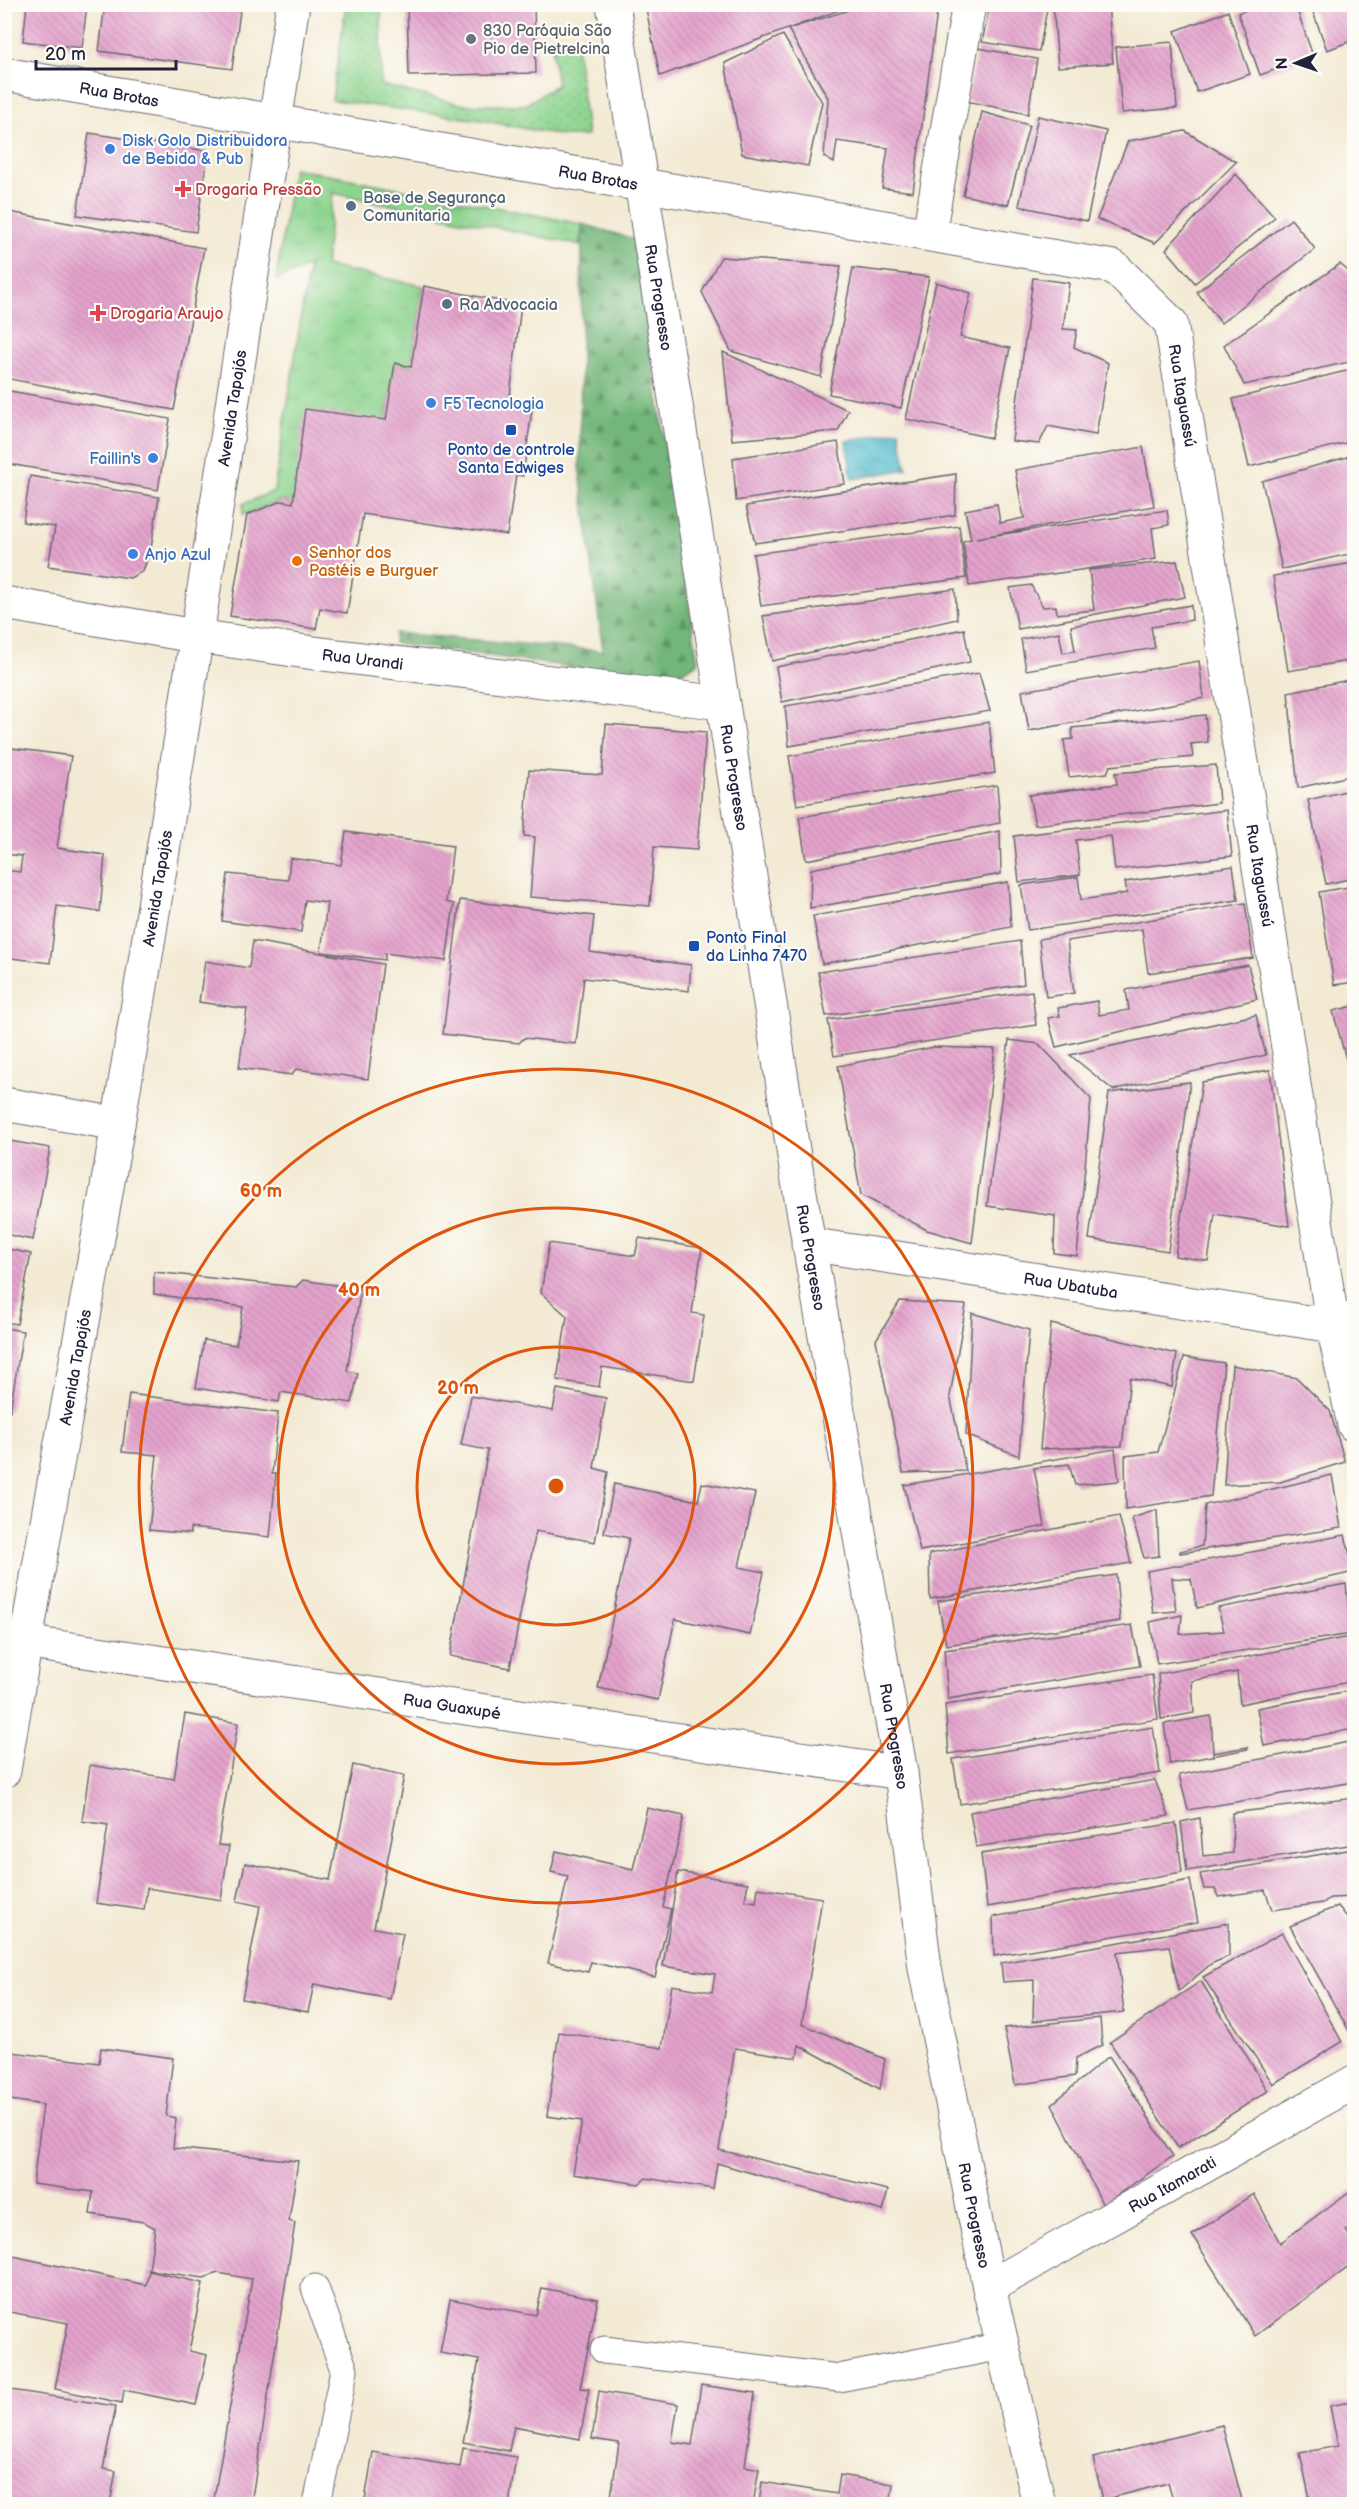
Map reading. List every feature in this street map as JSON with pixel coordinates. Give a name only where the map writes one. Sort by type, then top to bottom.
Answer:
[{"type":"street","name":"Avenida Tapajós","points":[[4,1771],[15,1641],[118,1124],[293,4]]},
{"type":"street","name":"Rua Progresso","points":[[613,4],[808,1244],[901,1773],[924,1968],[989,2287],[1040,2505]]},
{"type":"street","points":[[929,234],[969,4]]},
{"type":"street","name":"Rua Brotas","points":[[4,74],[1114,267],[1171,323]]},
{"type":"street","name":"Rua Itaguassú","points":[[1171,323],[1344,1322],[1354,1425]]},
{"type":"street","name":"Rua Urandi","points":[[4,603],[196,636],[314,653],[722,704]]},
{"type":"street","points":[[4,1104],[118,1124]]},
{"type":"street","name":"Rua Ubatuba","points":[[808,1244],[1344,1322]]},
{"type":"street","name":"Rua Guaxupé","points":[[15,1641],[901,1773]]},
{"type":"street","name":"Rua Itamarati","points":[[989,2287],[1354,2082]]},
{"type":"lane","points":[[315,2288],[344,2370],[317,2505]]},
{"type":"lane","points":[[604,2350],[839,2378],[1002,2346]]},
{"type":"green space","points":[[346,5],[381,5],[381,85],[464,105],[525,105],[557,85],[551,40],[576,41],[587,136],[564,136],[480,120],[332,100]]},
{"type":"green space","points":[[293,168],[582,224],[580,245],[333,193],[325,266],[424,286],[411,367],[395,363],[386,420],[293,503],[281,501],[243,515],[243,504],[274,491],[309,266],[276,280]]},
{"type":"green space","points":[[582,224],[634,239],[698,663],[667,680],[394,643],[395,633],[603,651],[580,471]]},
{"type":"water","points":[[899,430],[907,469],[852,479],[846,441]]},
{"type":"building","points":[[4,4],[13,4],[5,39],[4,39]]},
{"type":"building","points":[[27,4],[87,4],[82,48],[23,41]]},
{"type":"building","points":[[105,4],[241,4],[232,69],[99,51]]},
{"type":"building","name":"830 Paróquia São Pio de Pietrelcina","points":[[407,4],[534,4],[536,73],[409,76]]},
{"type":"building","points":[[645,4],[853,4],[853,5],[660,76]]},
{"type":"building","points":[[868,4],[938,4],[913,192],[882,188],[888,148],[837,141],[834,163],[824,157],[828,98],[788,29]]},
{"type":"building","points":[[990,4],[1048,4],[1039,51],[982,42]]},
{"type":"building","points":[[1053,4],[1108,4],[1113,63],[1058,67]]},
{"type":"building","points":[[1262,4],[1295,4],[1313,56],[1260,75],[1238,13]]},
{"type":"building","points":[[1310,4],[1354,4],[1354,40],[1327,50]]},
{"type":"building","points":[[1228,11],[1250,74],[1197,92],[1175,31]]},
{"type":"building","points":[[783,35],[822,102],[808,166],[742,154],[725,63]]},
{"type":"building","points":[[1172,42],[1177,108],[1122,113],[1116,47]]},
{"type":"building","points":[[978,48],[1037,59],[1028,114],[966,101]]},
{"type":"building","points":[[982,112],[1029,125],[1008,205],[963,195]]},
{"type":"building","points":[[1038,116],[1106,131],[1087,221],[1019,206]]},
{"type":"building","points":[[1185,131],[1236,162],[1155,243],[1097,219],[1128,141]]},
{"type":"building","points":[[89,133],[208,151],[196,232],[77,215]]},
{"type":"building","points":[[1236,174],[1275,217],[1195,283],[1166,249]]},
{"type":"building","name":"Drogaria Araujo","points":[[4,211],[204,248],[174,410],[4,378]]},
{"type":"building","points":[[1291,219],[1315,249],[1221,323],[1197,292]]},
{"type":"building","points":[[721,257],[841,266],[821,377],[731,351],[702,292]]},
{"type":"building","points":[[1340,264],[1354,276],[1354,361],[1244,385],[1224,345]]},
{"type":"building","points":[[853,268],[929,277],[901,408],[829,394]]},
{"type":"building","points":[[1033,278],[1069,283],[1063,329],[1077,330],[1074,347],[1108,363],[1096,435],[1048,426],[1039,444],[1012,441]]},
{"type":"building","points":[[936,282],[971,293],[960,337],[1010,348],[991,438],[906,419]]},
{"type":"building","points":[[424,286],[521,305],[509,404],[532,409],[523,476],[516,475],[507,535],[363,514],[347,613],[320,608],[316,629],[230,616],[247,515],[281,501],[293,503],[305,409],[386,420],[395,363],[411,367]]},
{"type":"building","points":[[723,352],[848,410],[838,431],[732,440]]},
{"type":"building","points":[[1354,369],[1354,441],[1249,467],[1233,399]]},
{"type":"building","points":[[4,390],[170,419],[158,490],[4,463]]},
{"type":"building","points":[[838,442],[845,484],[736,501],[733,458]]},
{"type":"building","points":[[1143,447],[1154,506],[976,538],[1167,510],[1169,525],[1152,528],[1156,559],[969,586],[963,541],[971,539],[965,510],[997,504],[1000,523],[1024,518],[1015,470]]},
{"type":"building","points":[[1354,455],[1354,553],[1282,569],[1262,481]]},
{"type":"building","points":[[956,474],[955,515],[755,543],[746,506]]},
{"type":"building","points":[[30,476],[159,497],[151,548],[143,571],[130,578],[48,566],[55,527],[23,522]]},
{"type":"building","points":[[959,526],[966,578],[761,606],[753,554]]},
{"type":"building","points":[[1177,561],[1185,597],[1018,629],[1010,588],[1031,585],[1043,607],[1056,606],[1057,614],[1094,610],[1089,570]]},
{"type":"building","points":[[1354,563],[1354,660],[1288,671],[1273,576]]},
{"type":"building","points":[[955,589],[957,619],[772,661],[763,616]]},
{"type":"building","points":[[1191,605],[1192,620],[1151,627],[1155,648],[1026,670],[1021,639],[1059,632],[1063,653],[1075,651],[1071,626]]},
{"type":"building","points":[[964,629],[970,662],[782,702],[776,667]]},
{"type":"building","points":[[1199,661],[1204,698],[1029,731],[1022,691]]},
{"type":"building","points":[[979,673],[990,711],[789,746],[785,706]]},
{"type":"building","points":[[1354,679],[1354,775],[1298,788],[1288,692]]},
{"type":"building","points":[[1205,715],[1208,742],[1191,744],[1193,757],[1110,766],[1107,773],[1069,777],[1064,740],[1073,739],[1072,728]]},
{"type":"building","points":[[989,722],[995,773],[797,805],[789,756]]},
{"type":"building","points":[[606,724],[706,732],[697,850],[654,847],[650,906],[530,897],[535,837],[524,836],[529,770],[602,775]]},
{"type":"building","points":[[4,747],[71,756],[57,848],[105,855],[100,912],[57,906],[50,963],[4,957],[4,870],[20,872],[22,856],[4,854]]},
{"type":"building","points":[[1216,765],[1219,803],[1035,825],[1029,795],[1117,784],[1115,773]]},
{"type":"building","points":[[997,785],[1000,823],[806,860],[799,817]]},
{"type":"building","points":[[1354,789],[1354,878],[1326,884],[1308,800]]},
{"type":"building","points":[[1227,810],[1232,856],[1115,870],[1111,836],[1076,840],[1080,875],[1019,882],[1014,836]]},
{"type":"building","points":[[1000,831],[1001,874],[810,908],[811,869]]},
{"type":"building","points":[[346,832],[453,846],[446,902],[454,904],[446,961],[385,953],[385,960],[321,952],[327,903],[305,900],[301,932],[222,921],[228,874],[288,880],[290,858],[341,865]]},
{"type":"building","points":[[1233,866],[1238,900],[1028,930],[1021,885],[1078,877],[1081,900],[1127,893],[1125,882]]},
{"type":"building","points":[[1008,882],[1011,927],[822,964],[813,916]]},
{"type":"building","points":[[1354,886],[1354,982],[1334,985],[1319,892]]},
{"type":"building","points":[[460,900],[594,916],[590,952],[691,965],[689,991],[584,978],[576,1044],[524,1038],[519,1043],[443,1034]]},
{"type":"building","points":[[1245,903],[1253,958],[1148,973],[1142,929],[1067,941],[1074,993],[1046,997],[1039,939]]},
{"type":"building","points":[[253,941],[383,964],[368,1079],[296,1069],[292,1075],[239,1068],[247,1009],[199,1002],[205,961],[249,968]]},
{"type":"building","points":[[1020,941],[1024,984],[826,1016],[818,972]]},
{"type":"building","points":[[1248,965],[1257,999],[1056,1047],[1048,1018],[1060,1016],[1058,1008],[1097,1001],[1099,1015],[1129,1010],[1126,990]]},
{"type":"building","points":[[1032,991],[1036,1025],[834,1056],[828,1020]]},
{"type":"building","points":[[1354,1006],[1354,1089],[1333,1011]]},
{"type":"building","points":[[1256,1015],[1266,1055],[1113,1090],[1070,1055]]},
{"type":"building","points":[[1009,1040],[1039,1044],[1091,1099],[1077,1256],[1054,1253],[1055,1216],[987,1206]]},
{"type":"building","points":[[934,1047],[995,1049],[972,1243],[927,1230],[861,1195],[838,1066]]},
{"type":"building","points":[[1270,1070],[1289,1226],[1215,1214],[1208,1261],[1175,1256],[1202,1082]]},
{"type":"building","points":[[1190,1082],[1168,1251],[1089,1239],[1109,1093]]},
{"type":"building","points":[[4,1140],[50,1148],[33,1240],[4,1234]]},
{"type":"building","points":[[639,1238],[702,1248],[692,1313],[704,1315],[694,1381],[602,1367],[599,1387],[557,1380],[567,1316],[541,1293],[549,1243],[635,1256]]},
{"type":"building","points":[[4,1248],[31,1254],[17,1324],[4,1322]]},
{"type":"building","points":[[154,1272],[296,1287],[303,1280],[361,1289],[347,1371],[358,1373],[352,1403],[281,1392],[279,1402],[196,1388],[204,1340],[236,1345],[243,1307],[154,1294]]},
{"type":"building","points":[[900,1301],[966,1305],[950,1396],[966,1471],[903,1473],[876,1340]]},
{"type":"building","points":[[972,1313],[1029,1330],[1019,1456],[966,1435]]},
{"type":"building","points":[[1051,1324],[1177,1354],[1172,1387],[1130,1378],[1122,1446],[1040,1449]]},
{"type":"building","points":[[4,1328],[23,1331],[10,1411],[4,1410]]},
{"type":"building","points":[[1184,1357],[1224,1363],[1211,1496],[1126,1509],[1125,1456],[1158,1452]]},
{"type":"building","points":[[1232,1365],[1297,1378],[1330,1411],[1345,1462],[1280,1482],[1224,1485]]},
{"type":"building","points":[[557,1389],[606,1398],[594,1468],[608,1472],[595,1542],[536,1531],[510,1668],[450,1656],[488,1450],[461,1445],[471,1396],[553,1411]]},
{"type":"building","points":[[129,1394],[278,1413],[272,1474],[276,1474],[270,1537],[190,1528],[190,1534],[149,1530],[157,1455],[122,1452]]},
{"type":"building","points":[[1115,1449],[1119,1481],[1075,1485],[1069,1464],[1034,1468],[1045,1526],[920,1551],[904,1485]]},
{"type":"building","points":[[1332,1475],[1341,1528],[1180,1553],[1180,1551],[1202,1546],[1205,1505]]},
{"type":"building","points":[[702,1483],[755,1493],[739,1567],[764,1572],[750,1635],[675,1619],[658,1700],[598,1688],[629,1538],[604,1533],[614,1484],[698,1501]]},
{"type":"building","points":[[1157,1510],[1159,1556],[1144,1558],[1132,1518]]},
{"type":"building","points":[[1119,1516],[1131,1563],[930,1599],[929,1554]]},
{"type":"building","points":[[1345,1535],[1354,1572],[1197,1608],[1191,1579],[1172,1578],[1176,1611],[1153,1613],[1147,1571]]},
{"type":"building","points":[[1116,1575],[1120,1621],[946,1645],[938,1601]]},
{"type":"building","points":[[1346,1584],[1351,1634],[1157,1664],[1150,1622],[1182,1615],[1180,1634],[1224,1631],[1218,1608]]},
{"type":"building","points":[[1132,1625],[1140,1666],[948,1699],[944,1650]]},
{"type":"building","points":[[1354,1636],[1354,1681],[1240,1704],[1237,1672],[1192,1681],[1194,1713],[1161,1719],[1158,1674]]},
{"type":"building","points":[[1152,1675],[1158,1719],[949,1754],[945,1705]]},
{"type":"building","points":[[1354,1690],[1354,1729],[1264,1746],[1257,1708]]},
{"type":"building","points":[[185,1714],[238,1723],[218,1845],[229,1846],[221,1900],[147,1888],[144,1910],[96,1903],[108,1825],[82,1821],[90,1765],[174,1779]]},
{"type":"building","points":[[1211,1716],[1213,1753],[1247,1747],[1248,1749],[1170,1764],[1164,1724]]},
{"type":"building","points":[[1153,1727],[1160,1773],[960,1804],[953,1759]]},
{"type":"building","points":[[1354,1741],[1354,1782],[1188,1810],[1179,1775]]},
{"type":"building","points":[[353,1765],[404,1776],[374,1928],[403,1933],[390,1999],[314,1984],[308,2012],[242,1999],[260,1906],[237,1901],[245,1863],[330,1880]]},
{"type":"building","points":[[1155,1780],[1169,1816],[976,1847],[970,1812]]},
{"type":"building","points":[[1354,1798],[1354,1844],[1187,1871],[1181,1822],[1200,1818],[1203,1856],[1233,1853],[1232,1813]]},
{"type":"building","points":[[647,1808],[684,1816],[663,1907],[671,1909],[655,1977],[591,1962],[588,1972],[548,1963],[568,1876],[551,1872],[556,1851],[633,1869]]},
{"type":"building","points":[[1176,1823],[1182,1872],[987,1907],[981,1854]]},
{"type":"building","points":[[1354,1849],[1354,1897],[1330,1898],[1323,1903],[1272,1910],[1265,1890],[1218,1897],[1215,1889],[1204,1889],[1200,1874]]},
{"type":"building","points":[[678,1872],[748,1883],[745,1900],[756,1902],[758,1888],[822,1898],[802,2024],[885,2059],[880,2089],[799,2045],[797,2058],[735,2048],[719,2150],[888,2190],[883,2211],[717,2163],[713,2189],[646,2178],[639,2184],[573,2174],[582,2121],[547,2116],[559,2032],[662,2048],[672,1985],[712,1992],[715,1974],[663,1966]]},
{"type":"building","points":[[1190,1880],[1198,1922],[994,1956],[993,1917]]},
{"type":"building","points":[[1338,1906],[1354,1926],[1353,2038],[1290,1926]]},
{"type":"building","points":[[1229,1923],[1229,1956],[1211,1964],[1179,1991],[1169,1946],[1117,1952],[1124,2012],[1033,2021],[1034,1980],[1003,1982],[1001,1963]]},
{"type":"building","points":[[1282,1933],[1342,2042],[1273,2084],[1203,1977]]},
{"type":"building","points":[[1201,1981],[1268,2091],[1178,2148],[1110,2042]]},
{"type":"building","points":[[1100,2018],[1102,2045],[1076,2058],[1075,2076],[1015,2085],[1004,2028]]},
{"type":"building","points":[[101,2048],[173,2058],[166,2116],[176,2118],[173,2148],[298,2161],[289,2221],[295,2223],[251,2504],[213,2504],[252,2279],[218,2273],[204,2278],[149,2270],[155,2228],[144,2222],[90,2214],[93,2192],[33,2184],[43,2105],[4,2099],[4,2051],[99,2063]]},
{"type":"building","points":[[1109,2056],[1173,2156],[1103,2205],[1052,2104]]},
{"type":"building","points":[[1354,2188],[1354,2225],[1346,2231],[1354,2243],[1354,2263],[1255,2336],[1192,2235],[1254,2194],[1280,2243]]},
{"type":"building","points":[[4,2254],[146,2285],[149,2271],[203,2283],[189,2351],[207,2355],[196,2405],[124,2390],[122,2403],[55,2389],[68,2323],[4,2311]]},
{"type":"building","points":[[542,2288],[598,2299],[580,2388],[589,2389],[580,2439],[514,2426],[509,2451],[463,2442],[479,2360],[440,2353],[450,2299],[536,2315]]},
{"type":"building","points":[[701,2385],[755,2393],[745,2466],[759,2469],[753,2504],[610,2504],[619,2443],[592,2439],[599,2391],[678,2404],[672,2442],[692,2445]]},
{"type":"building","points":[[4,2389],[116,2406],[103,2469],[116,2471],[110,2504],[4,2504]]},
{"type":"building","points":[[1354,2401],[1354,2504],[1311,2504],[1300,2453],[1338,2446],[1330,2406]]},
{"type":"building","points":[[1222,2425],[1243,2504],[1174,2504],[1168,2483],[1103,2500],[1093,2458]]},
{"type":"building","points":[[463,2448],[516,2457],[509,2504],[386,2504],[365,2500],[373,2452],[460,2467]]},
{"type":"building","points":[[840,2475],[893,2484],[890,2504],[759,2504],[762,2482],[837,2494]]},
{"type":"place","name":"830 Paróquia São Pio de Pietrelcina","points":[[471,39]]},
{"type":"place","name":"Disk Golo Distribuidora de Bebida & Pub","points":[[110,149]]},
{"type":"place","name":"Drogaria Pressão","points":[[183,189]]},
{"type":"place","name":"Base de Segurança Comunitaria","points":[[351,206]]},
{"type":"place","name":"Ra Advocacia","points":[[447,304]]},
{"type":"place","name":"Drogaria Araujo","points":[[98,313]]},
{"type":"place","name":"F5 Tecnologia","points":[[431,403]]},
{"type":"place","name":"Ponto de controle Santa Edwiges","points":[[511,430]]},
{"type":"place","name":"Faillin's","points":[[153,458]]},
{"type":"place","name":"Anjo Azul","points":[[133,554]]},
{"type":"place","name":"Senhor dos Pastéis e Burguer","points":[[297,561]]},
{"type":"place","name":"Ponto Final da Linha 7470","points":[[694,946]]}]
